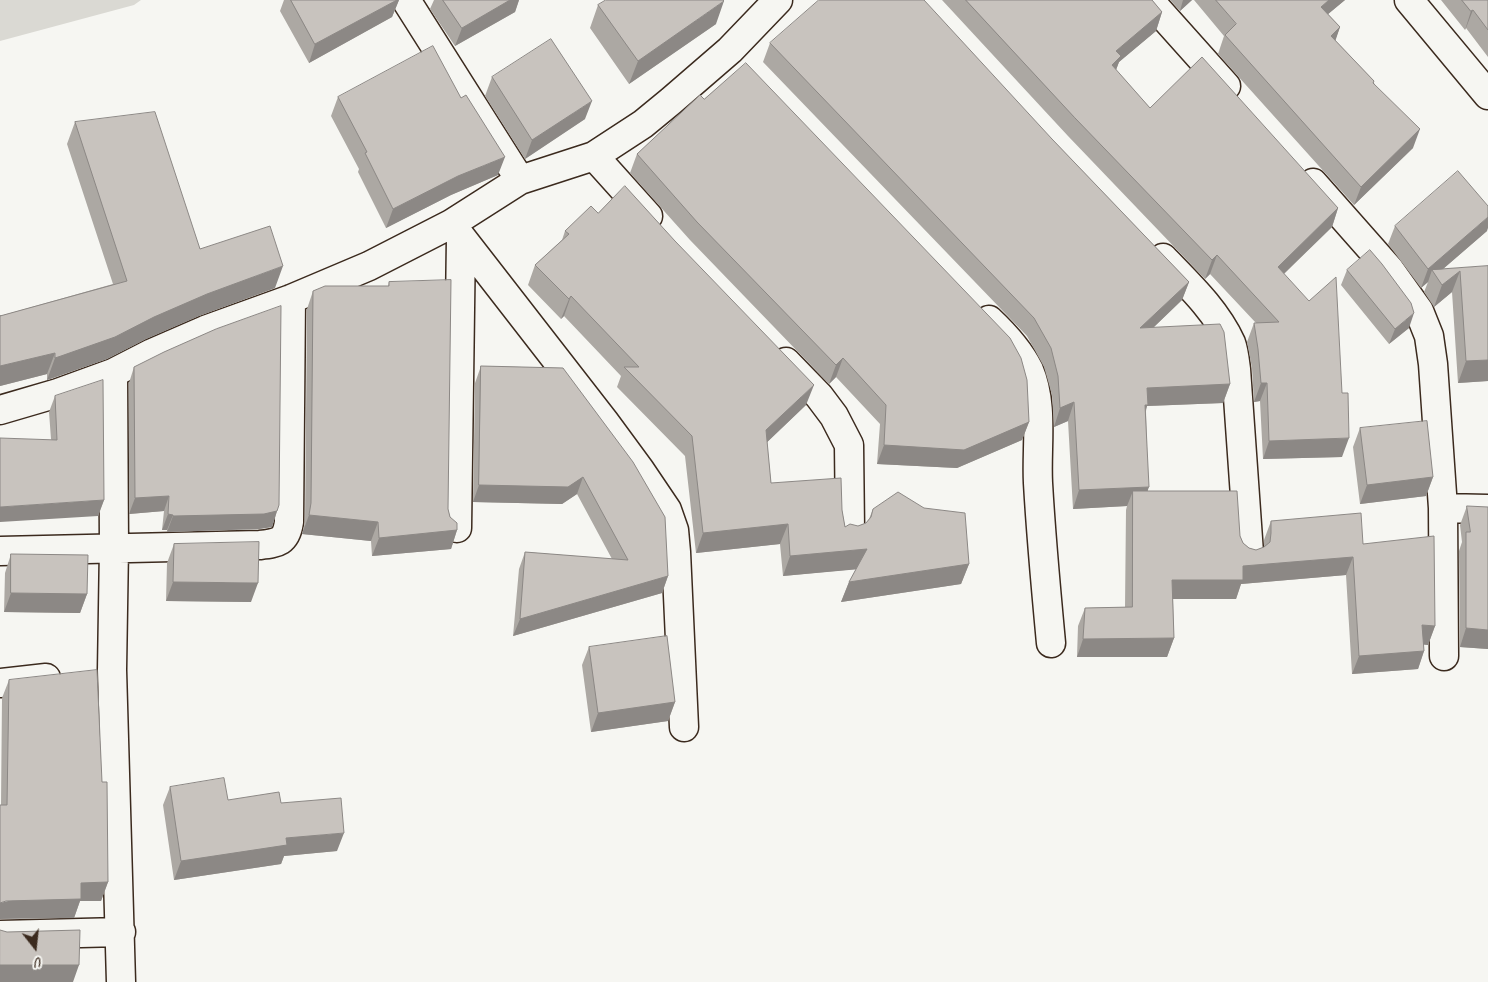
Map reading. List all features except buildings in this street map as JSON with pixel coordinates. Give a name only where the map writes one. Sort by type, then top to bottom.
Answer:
[{"type":"street","points":[[406,0],[520,180]]},
{"type":"street","points":[[0,410],[58,393],[113,373],[152,353],[205,330],[291,299],[456,230],[520,180],[594,156],[643,124],[730,50],[778,0]]},
{"type":"street","points":[[1149,0],[1243,106]]},
{"type":"street","points":[[1409,0],[1488,96]]},
{"type":"street","points":[[730,50],[750,71]]},
{"type":"street","points":[[594,156],[666,236]]},
{"type":"street","points":[[1296,164],[1389,269],[1419,311],[1429,336],[1434,364],[1443,508],[1444,656]]},
{"type":"street","points":[[456,230],[457,528]]},
{"type":"street","points":[[456,230],[604,421],[666,510],[674,530],[676,552],[684,727]]},
{"type":"street","points":[[1144,239],[1198,295],[1220,322],[1232,345],[1236,370],[1249,553]]},
{"type":"street","points":[[0,551],[260,545],[273,544],[282,540],[288,533],[289,522],[291,299]]},
{"type":"street","points":[[974,304],[1016,347],[1029,371],[1036,396],[1038,481],[1051,643]]},
{"type":"street","points":[[766,341],[819,396],[842,430],[849,445],[850,530]]},
{"type":"street","points":[[113,373],[114,547],[112,670],[121,982]]},
{"type":"street","points":[[1443,508],[1488,509]]},
{"type":"street","points":[[0,683],[112,670]]},
{"type":"street","points":[[0,934],[121,932]]},
{"type":"shaded area","points":[[0,0],[141,0],[134,5],[0,41]]}]
